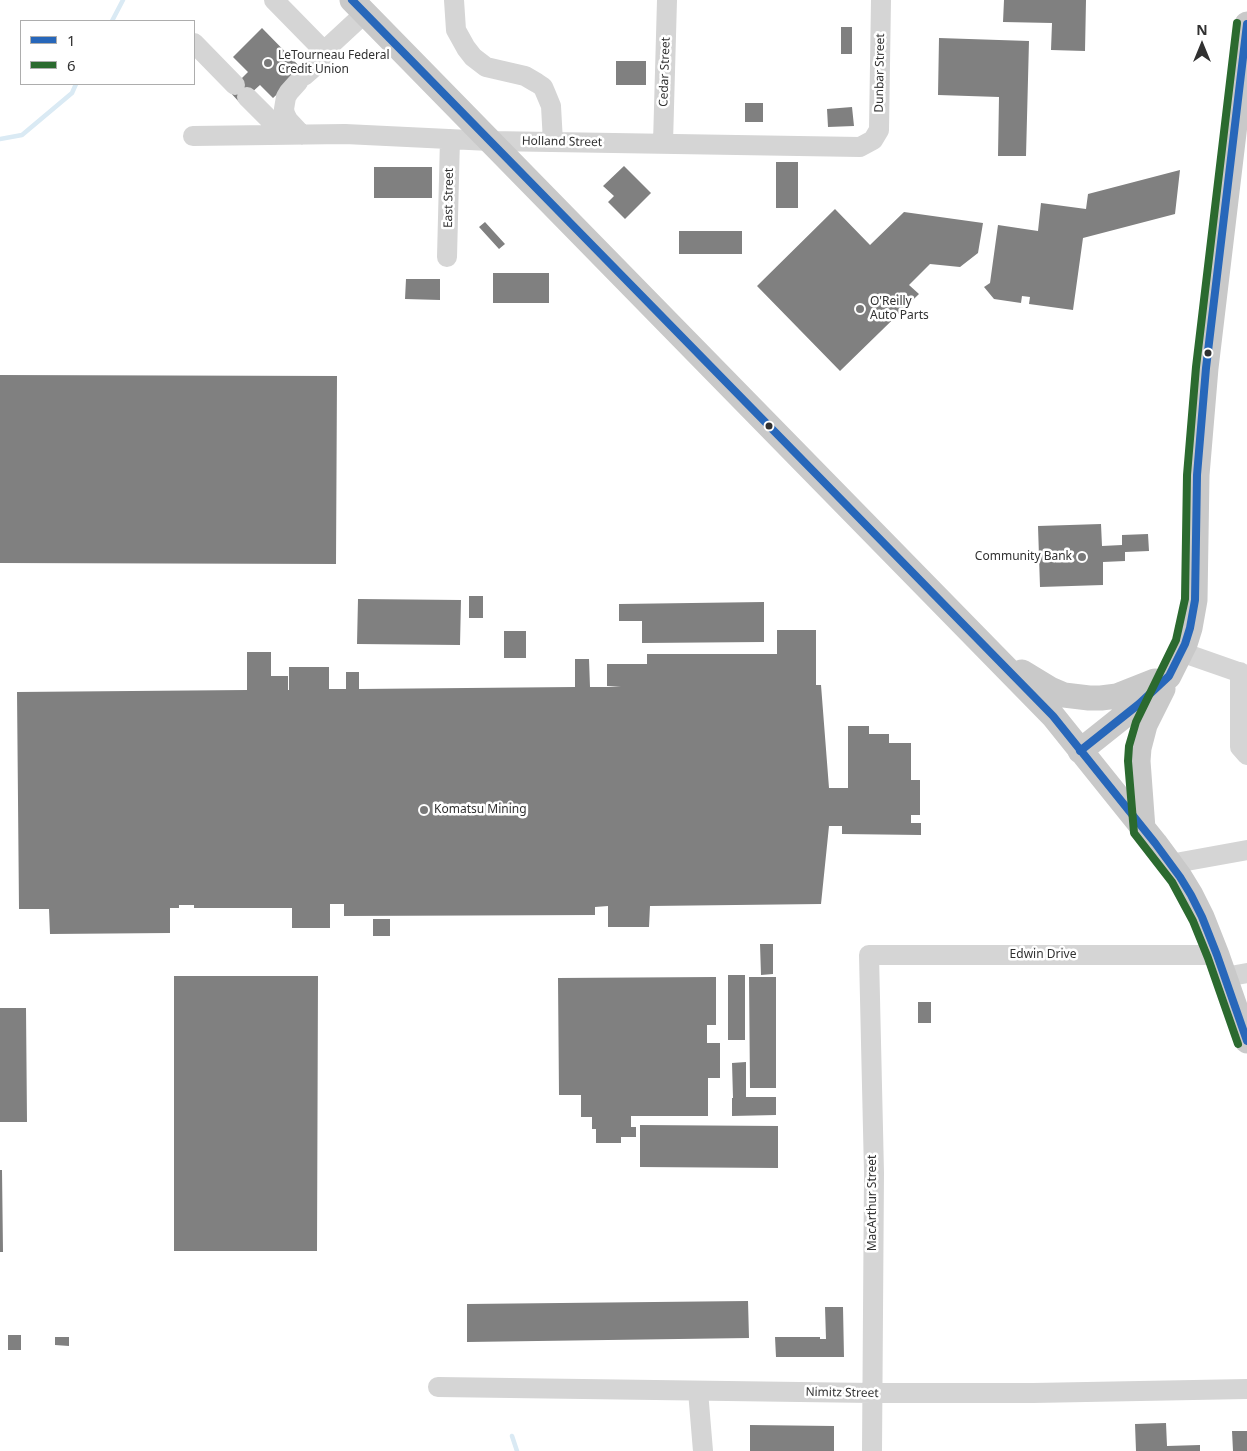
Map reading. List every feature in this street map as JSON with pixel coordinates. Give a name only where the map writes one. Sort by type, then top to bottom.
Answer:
[{"type":"main road","points":[[358,7],[1053,716],[1170,864],[1191,895],[1230,968],[1247,1041]]},
{"type":"main road","points":[[1143,829],[1138,761],[1139,748],[1145,725],[1181,652],[1190,628],[1195,600],[1197,475],[1206,368],[1247,24]]},
{"type":"main road","points":[[994,656],[1050,688],[1073,696],[1101,698],[1117,696],[1169,676]]},
{"type":"main road","points":[[1080,751],[1139,704],[1169,676]]},
{"type":"street","points":[[274,0],[324,51]]},
{"type":"street","points":[[454,0],[456,30],[473,57],[491,69],[525,76],[542,87],[551,106],[553,142]]},
{"type":"street","name":"Cedar Street","points":[[663,143],[667,0]]},
{"type":"street","name":"Dunbar Street","points":[[870,143],[878,134],[879,126],[881,0]]},
{"type":"street","points":[[294,135],[285,114],[286,97],[301,79],[320,62],[324,51],[358,7]]},
{"type":"street","points":[[195,44],[241,91],[294,135]]},
{"type":"street","name":"Holland Street","points":[[193,136],[345,134],[490,141],[855,148],[870,143]]},
{"type":"street","name":"East Street","points":[[447,257],[450,139]]},
{"type":"street","points":[[1181,652],[1244,674],[1240,747],[1247,755]]},
{"type":"street","points":[[1170,864],[1247,850]]},
{"type":"street","name":"Edwin Drive","points":[[869,955],[1230,968]]},
{"type":"street","name":"MacArthur Street","points":[[869,955],[874,1173],[872,1451]]},
{"type":"street","name":"Nimitz Street","points":[[438,1387],[872,1393],[1034,1393],[1247,1389]]},
{"type":"street","points":[[698,1391],[703,1451]]},
{"type":"building","points":[[1004,0],[1086,0],[1085,51],[1051,50],[1052,23],[1003,22]]},
{"type":"building","points":[[841,27],[852,27],[852,54],[841,54]]},
{"type":"building","name":"LeTourneau Federal Credit Union","points":[[262,28],[303,70],[273,98],[260,85],[240,103],[229,91],[248,72],[233,57]]},
{"type":"building","points":[[939,38],[1029,41],[1026,156],[998,156],[999,97],[938,95]]},
{"type":"building","points":[[616,61],[646,61],[646,85],[616,85]]},
{"type":"building","points":[[745,103],[763,103],[763,122],[745,122]]},
{"type":"building","points":[[852,107],[854,126],[828,127],[827,109]]},
{"type":"building","points":[[776,162],[798,162],[798,208],[776,208]]},
{"type":"building","points":[[624,166],[651,193],[625,219],[608,202],[614,196],[603,186]]},
{"type":"building","points":[[374,167],[432,167],[432,198],[374,198]]},
{"type":"building","points":[[1180,170],[1175,214],[1083,238],[1073,310],[1029,304],[1030,297],[1022,296],[1021,303],[994,299],[984,287],[990,283],[998,225],[1038,231],[1041,203],[1086,209],[1088,194]]},
{"type":"building","points":[[835,209],[870,245],[904,212],[983,223],[978,253],[960,267],[930,264],[909,285],[919,294],[840,371],[757,286]]},
{"type":"building","points":[[485,222],[505,244],[499,249],[479,227]]},
{"type":"building","points":[[679,231],[742,231],[742,254],[679,254]]},
{"type":"building","points":[[493,273],[549,273],[549,303],[493,303]]},
{"type":"building","points":[[406,279],[440,279],[440,300],[405,299]]},
{"type":"building","points":[[0,375],[337,376],[336,564],[0,563]]},
{"type":"building","name":"Community Bank","points":[[1101,524],[1102,546],[1122,545],[1122,535],[1148,534],[1149,551],[1125,552],[1125,561],[1103,562],[1103,585],[1040,587],[1038,526]]},
{"type":"building","points":[[469,596],[483,596],[483,618],[469,618]]},
{"type":"building","points":[[358,599],[461,600],[460,645],[357,644]]},
{"type":"building","points":[[764,602],[764,642],[642,643],[642,621],[619,621],[619,604]]},
{"type":"building","name":"Komatsu Mining","points":[[777,630],[816,630],[816,685],[821,685],[829,788],[848,788],[848,726],[869,726],[869,734],[889,734],[889,743],[911,743],[911,780],[920,780],[920,815],[911,815],[911,823],[921,823],[921,835],[842,834],[842,826],[829,826],[821,904],[650,906],[649,927],[608,927],[608,906],[595,907],[595,915],[344,916],[344,904],[330,904],[330,928],[292,928],[292,908],[194,908],[194,905],[179,905],[179,908],[170,908],[170,933],[50,934],[49,909],[19,909],[17,692],[247,690],[247,652],[271,652],[271,676],[288,676],[288,690],[289,667],[329,667],[329,689],[346,689],[346,672],[359,672],[359,689],[575,687],[575,659],[589,659],[590,687],[621,687],[607,686],[607,664],[647,664],[647,654],[777,654]]},
{"type":"building","points":[[504,631],[526,631],[526,658],[504,658]]},
{"type":"building","points":[[373,919],[390,919],[390,936],[373,936]]},
{"type":"building","points":[[760,944],[773,944],[773,974],[761,975]]},
{"type":"building","points":[[728,975],[745,975],[745,1040],[728,1040]]},
{"type":"building","points":[[174,976],[318,976],[317,1251],[174,1251]]},
{"type":"building","points":[[716,977],[716,1025],[707,1025],[707,1043],[720,1043],[720,1078],[708,1078],[708,1116],[631,1116],[631,1127],[636,1127],[636,1137],[621,1137],[621,1143],[596,1143],[596,1129],[592,1129],[592,1117],[581,1117],[581,1095],[559,1095],[558,978]]},
{"type":"building","points":[[749,977],[776,977],[776,1088],[750,1088]]},
{"type":"building","points":[[918,1002],[931,1002],[931,1023],[918,1023]]},
{"type":"building","points":[[0,1008],[26,1008],[27,1122],[0,1122]]},
{"type":"building","points":[[746,1062],[746,1097],[776,1097],[776,1115],[732,1116],[732,1063]]},
{"type":"building","points":[[640,1125],[778,1126],[778,1168],[640,1167]]},
{"type":"building","points":[[0,1170],[2,1170],[3,1252],[0,1252]]},
{"type":"building","points":[[748,1301],[749,1338],[467,1342],[467,1304]]},
{"type":"building","points":[[825,1307],[843,1307],[844,1357],[776,1357],[775,1337],[820,1337],[820,1339],[826,1339]]},
{"type":"building","points":[[8,1335],[21,1335],[21,1350],[8,1350]]},
{"type":"building","points":[[55,1337],[69,1337],[69,1346],[55,1345]]},
{"type":"building","points":[[1166,1423],[1167,1446],[1200,1445],[1200,1451],[1136,1451],[1135,1424]]},
{"type":"building","points":[[750,1425],[834,1426],[834,1451],[750,1451]]},
{"type":"building","points":[[1232,1431],[1247,1431],[1247,1451],[1233,1451]]},
{"type":"waterway","points":[[113,20],[123,0]]},
{"type":"waterway","points":[[0,139],[22,135],[72,93],[76,85]]},
{"type":"waterway","points":[[512,1436],[517,1451]]},
{"type":"transit line","name":"1","points":[[352,0],[1053,716],[1155,843],[1191,895],[1217,955],[1247,1041]]},
{"type":"transit line","name":"6","points":[[1237,23],[1196,367],[1187,475],[1185,599],[1176,640],[1136,722],[1129,746],[1128,761],[1134,833],[1172,882],[1193,921],[1238,1044]]},
{"type":"transit line","name":"1","points":[[1080,751],[1139,704],[1169,676],[1185,644],[1190,628],[1195,600],[1197,475],[1206,368],[1247,24]]},
{"type":"place","name":"LeTourneau Federal Credit Union","points":[[268,63]]},
{"type":"place","name":"O'Reilly Auto Parts","points":[[860,309]]},
{"type":"place","name":"Community Bank","points":[[1082,557]]},
{"type":"place","name":"Komatsu Mining","points":[[424,810]]}]
